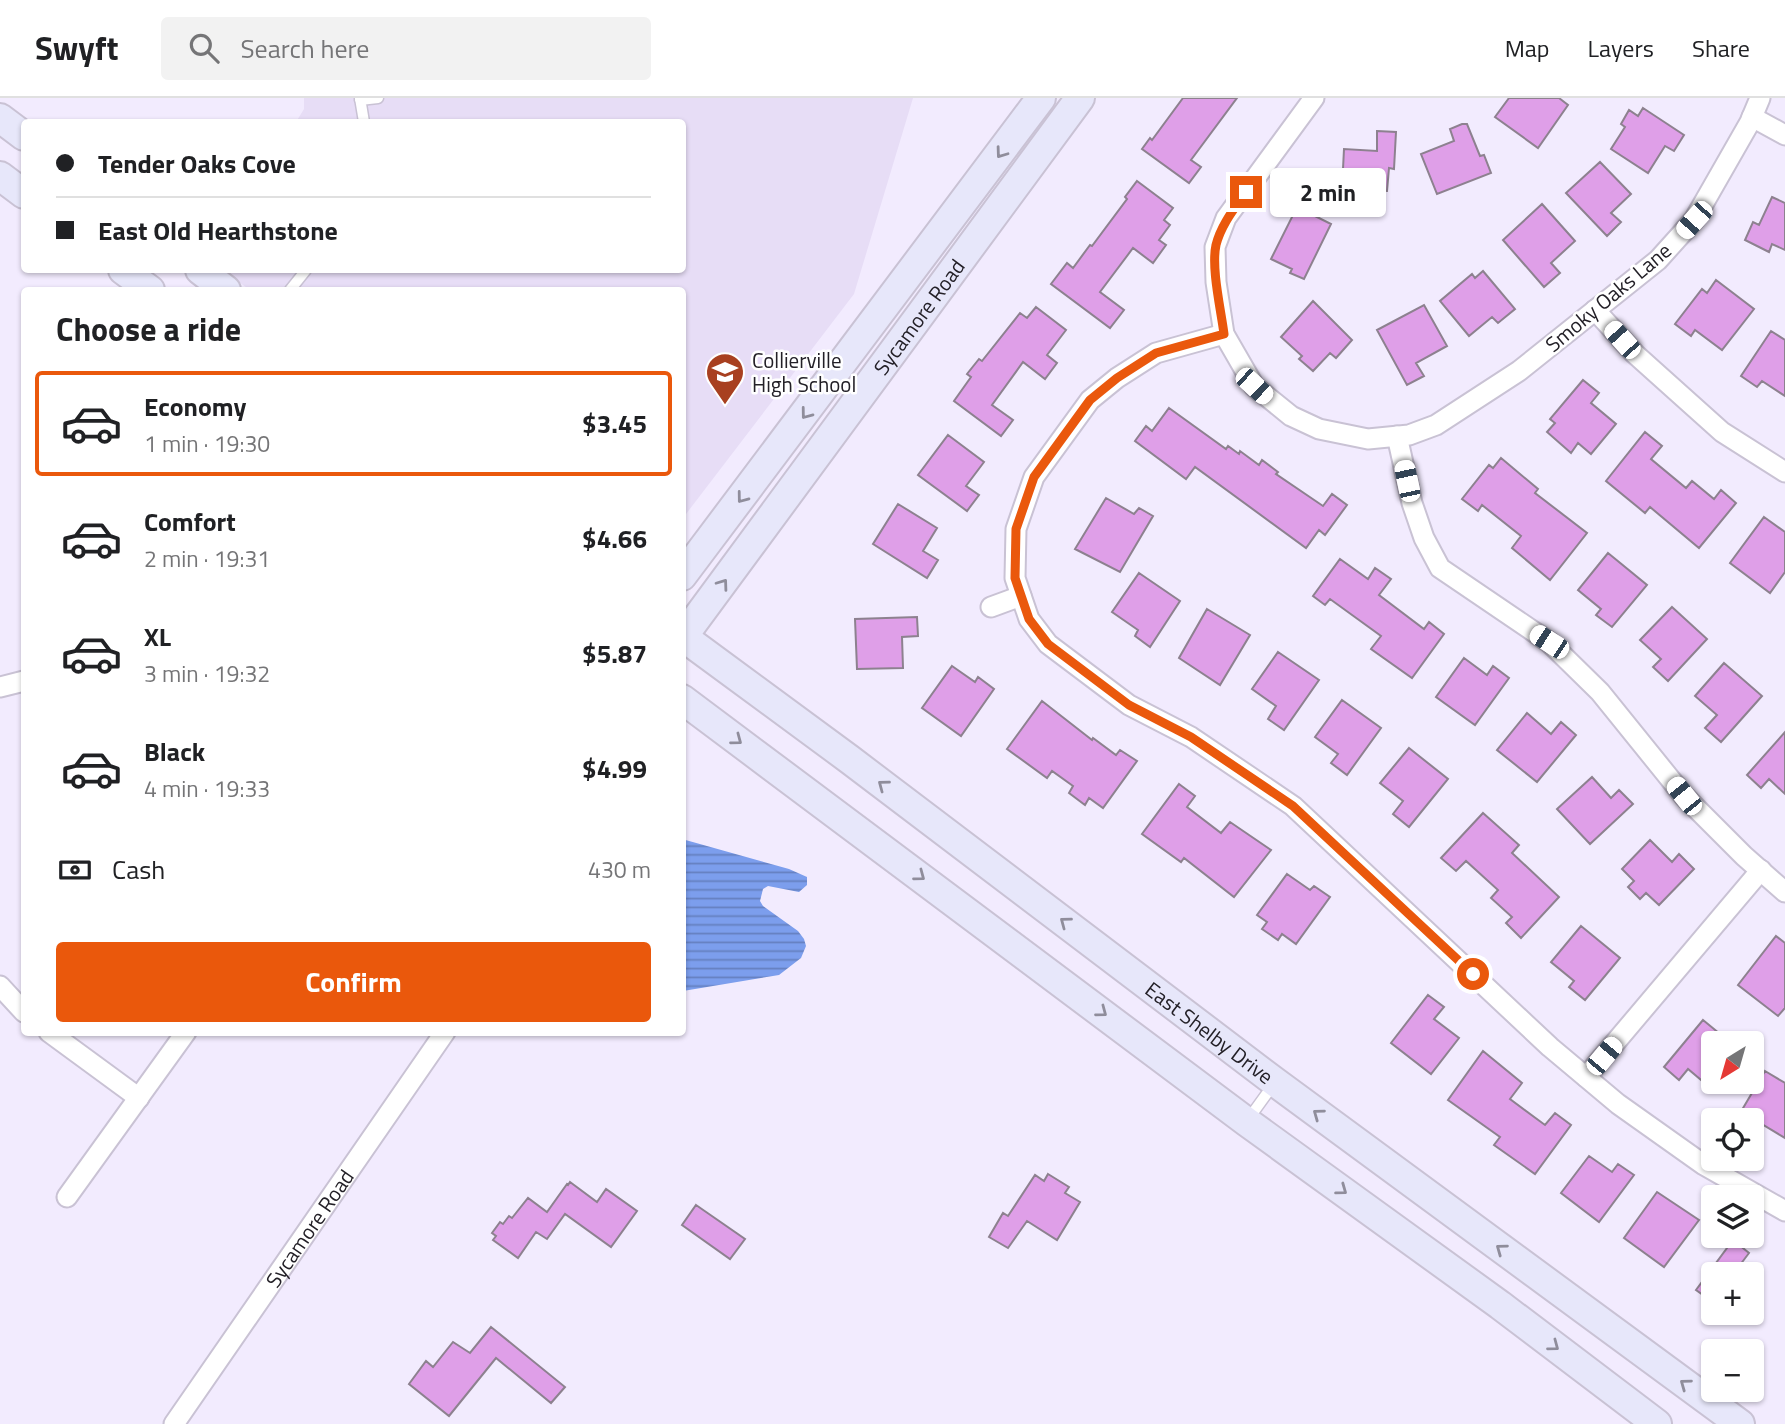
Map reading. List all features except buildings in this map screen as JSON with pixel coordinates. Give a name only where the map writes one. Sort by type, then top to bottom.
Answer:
[{"type":"main road","name":"Sycamore Road","points":[[686,571],[1041,98]]},
{"type":"main road","name":"Sycamore Road","points":[[686,633],[1080,98]]},
{"type":"main road","points":[[0,118],[21,134]]},
{"type":"main road","points":[[0,176],[21,192]]},
{"type":"main road","points":[[127,273],[146,287]]},
{"type":"main road","points":[[204,273],[222,287]]},
{"type":"main road","name":"East Shelby Drive","points":[[686,639],[849,759],[1275,1082],[1740,1424]]},
{"type":"main road","points":[[686,702],[1247,1122],[1500,1305],[1657,1424]]},
{"type":"street","points":[[1314,98],[1226,218],[1215,247],[1216,282],[1224,334],[1156,353],[1117,378],[1090,400],[1034,477],[1016,529],[1015,578],[1029,619],[1048,644],[1129,705],[1191,737],[1293,806],[1550,1047],[1618,1104],[1704,1165],[1785,1212]]},
{"type":"street","name":"Smoky Oaks Lane","points":[[1224,334],[1254,386],[1291,416],[1319,429],[1368,439],[1409,435],[1436,425],[1519,371],[1658,260],[1694,220],[1760,98]]},
{"type":"street","points":[[1752,117],[1785,135]]},
{"type":"street","points":[[1595,310],[1635,354],[1722,432],[1785,472]]},
{"type":"street","points":[[1397,436],[1412,503],[1424,538],[1440,568],[1549,642],[1600,692],[1684,796],[1785,892]]},
{"type":"street","points":[[991,607],[1021,596]]},
{"type":"street","points":[[0,687],[21,682]]},
{"type":"street","points":[[1586,1077],[1761,870]]},
{"type":"street","points":[[0,986],[21,1009]]},
{"type":"street","points":[[54,1036],[139,1098]]},
{"type":"street","points":[[67,1197],[183,1036]]},
{"type":"street","name":"Sycamore Road","points":[[174,1424],[442,1036]]},
{"type":"lane","points":[[363,119],[360,99],[378,98]]},
{"type":"lane","points":[[292,287],[304,273]]},
{"type":"lane","points":[[1247,1122],[1275,1082]]},
{"type":"shaded area","name":"Collierville High School","points":[[304,98],[913,98],[854,294],[686,514],[686,287],[246,287],[226,273],[686,273],[686,119],[298,119],[304,109]]},
{"type":"water","points":[[686,840],[789,869],[807,877],[807,885],[799,892],[768,886],[763,889],[760,901],[763,906],[798,931],[806,946],[801,958],[779,975],[686,990]]},
{"type":"place","name":"Collierville High School","points":[[725,406]]},
{"type":"route","points":[[1246,192],[1226,218],[1215,247],[1216,282],[1224,334],[1156,353],[1117,378],[1090,400],[1034,477],[1016,529],[1015,578],[1029,619],[1048,644],[1129,705],[1191,737],[1293,806],[1473,974]]}]
